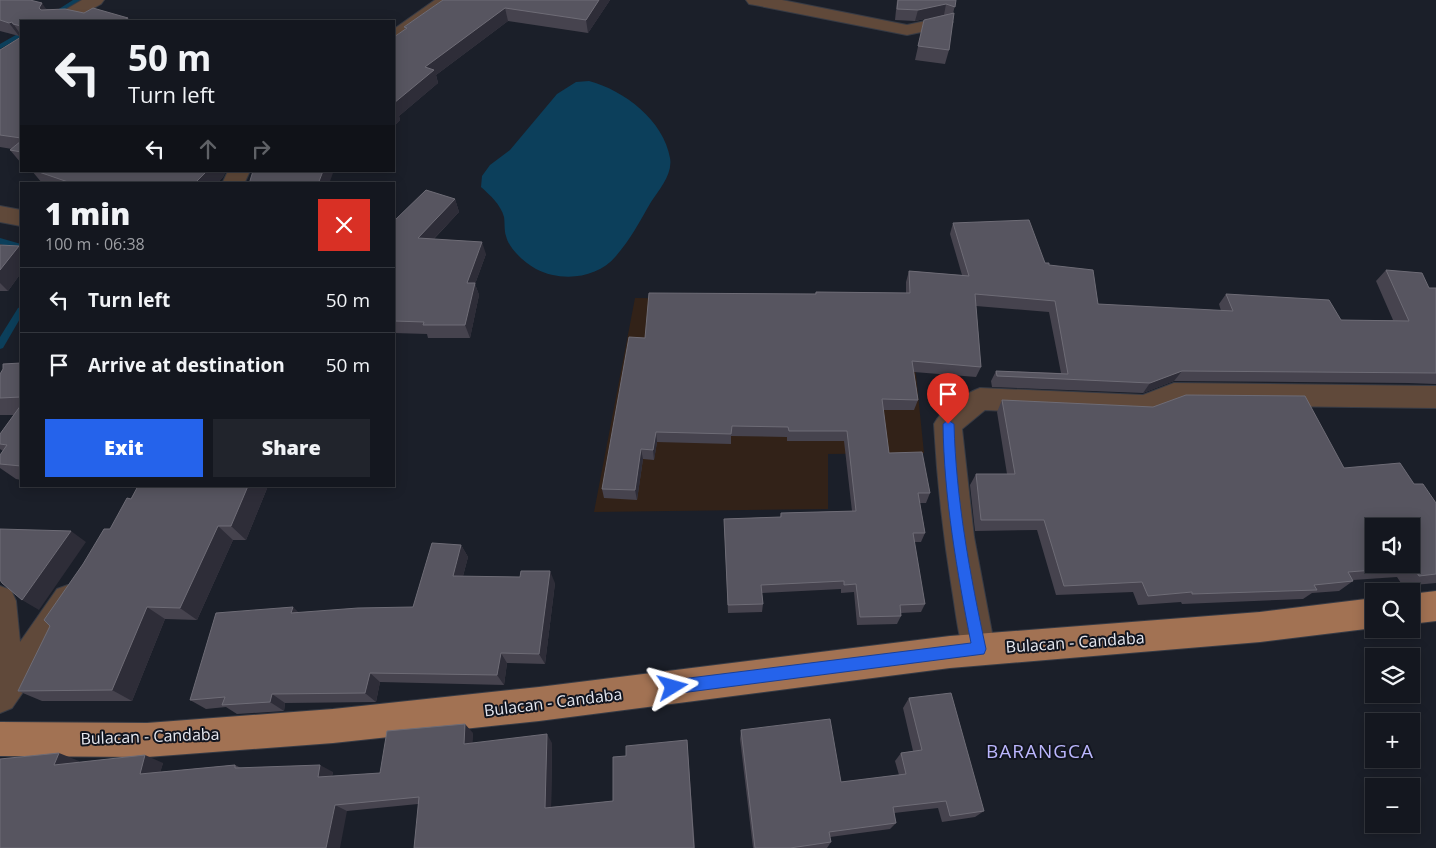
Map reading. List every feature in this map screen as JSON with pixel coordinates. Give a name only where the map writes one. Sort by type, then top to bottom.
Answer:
[{"type":"main road","points":[[1420,608],[1436,606]]},
{"type":"main road","name":"Bulacan - Candaba","points":[[0,739],[147,740],[333,726],[539,704],[788,671],[979,649],[1260,627],[1365,614]]},
{"type":"street","points":[[61,20],[95,0]]},
{"type":"street","points":[[395,36],[447,0]]},
{"type":"street","points":[[755,0],[907,30],[944,22]]},
{"type":"street","points":[[0,214],[20,218]]},
{"type":"street","points":[[979,649],[967,589],[950,471],[948,424],[980,399],[1144,406],[1174,394],[1436,397]]},
{"type":"street","points":[[1,695],[40,642],[82,579]]},
{"type":"street","points":[[0,600],[4,640],[1,695]]},
{"type":"shaded area","points":[[635,298],[903,302],[916,375],[924,453],[828,454],[828,509],[594,512]]},
{"type":"water","points":[[589,81],[616,92],[640,109],[651,120],[666,144],[670,158],[669,170],[665,182],[630,237],[608,264],[589,274],[567,277],[556,276],[536,269],[522,259],[514,250],[506,236],[504,217],[498,204],[481,187],[482,176],[490,165],[510,150],[557,94],[576,82]]},
{"type":"building","points":[[0,0],[30,0],[42,3],[39,8],[41,10],[65,9],[84,13],[93,8],[128,18],[124,20],[20,20],[20,26],[0,20]]},
{"type":"building","points":[[443,0],[599,0],[586,20],[505,8],[425,67],[434,70],[395,102],[395,36],[407,28],[404,27]]},
{"type":"building","points":[[898,0],[956,0],[955,7],[946,4],[918,10],[897,9]]},
{"type":"building","points":[[954,13],[949,50],[918,46],[924,20]]},
{"type":"building","points":[[20,38],[20,138],[0,135],[0,50]]},
{"type":"building","points":[[20,142],[20,152],[10,150]]},
{"type":"building","points":[[39,172],[206,172],[196,182],[68,182]]},
{"type":"building","points":[[253,172],[323,172],[319,182],[250,182]]},
{"type":"building","points":[[426,190],[455,199],[418,238],[482,242],[467,283],[475,283],[465,325],[423,325],[424,322],[395,321],[395,220]]},
{"type":"building","points":[[1029,220],[1045,263],[1093,270],[1098,304],[1233,311],[1226,294],[1329,300],[1341,320],[1409,321],[1386,270],[1422,273],[1429,288],[1436,288],[1436,373],[1182,371],[1150,383],[997,376],[996,371],[1068,374],[1055,301],[975,294],[981,367],[912,361],[918,400],[882,399],[889,453],[922,452],[930,493],[918,493],[925,533],[913,533],[925,604],[900,605],[901,616],[860,617],[856,584],[844,585],[844,581],[761,585],[763,604],[728,605],[724,519],[781,517],[781,513],[856,511],[847,431],[789,431],[788,427],[732,426],[731,434],[656,432],[653,450],[641,449],[635,490],[602,489],[629,337],[645,338],[649,293],[910,293],[909,271],[969,276],[953,223]]},
{"type":"building","points":[[0,245],[19,246],[0,270]]},
{"type":"building","points":[[20,363],[20,397],[0,398],[0,374],[3,364]]},
{"type":"building","points":[[1186,395],[1305,396],[1344,468],[1400,463],[1414,484],[1423,484],[1436,503],[1436,574],[1419,576],[1417,573],[1420,573],[1420,518],[1365,518],[1365,571],[1348,572],[1353,581],[1314,585],[1317,590],[1192,594],[1192,592],[1148,596],[1142,582],[1064,586],[1044,520],[981,520],[976,474],[1015,474],[1002,400],[1153,407]]},
{"type":"building","points":[[20,406],[20,466],[0,464],[0,455],[7,445],[0,444],[0,434]]},
{"type":"building","points":[[137,487],[248,487],[231,526],[218,526],[180,608],[147,607],[112,690],[18,691],[50,626],[44,620],[83,564],[104,529],[110,529],[127,498],[131,499]]},
{"type":"building","points":[[0,529],[71,531],[22,600],[0,580]]},
{"type":"building","points":[[432,543],[461,545],[453,576],[520,577],[521,571],[550,571],[539,654],[501,653],[497,675],[370,673],[365,693],[272,694],[270,702],[222,705],[225,697],[190,700],[216,613],[293,607],[291,613],[358,608],[413,607]]},
{"type":"building","points":[[951,693],[984,811],[950,816],[946,801],[893,807],[896,823],[829,832],[831,842],[790,848],[755,848],[741,730],[830,719],[841,782],[906,774],[901,753],[922,750],[909,698]]},
{"type":"building","points":[[465,724],[464,744],[547,734],[545,808],[613,801],[613,757],[626,756],[626,746],[687,740],[694,848],[414,848],[419,797],[335,805],[326,848],[0,848],[0,759],[59,753],[54,765],[145,755],[140,774],[235,765],[235,768],[320,765],[318,777],[380,773],[387,731]]},
{"type":"waterway","points":[[45,20],[78,0]]},
{"type":"waterway","points":[[0,47],[20,35]]},
{"type":"waterway","points":[[0,241],[20,247]]},
{"type":"waterway","points":[[0,345],[20,312]]},
{"type":"district","name":"BARANGCA","points":[[1040,751]]},
{"type":"route","points":[[673,687],[979,649],[967,589],[950,471],[948,424]]}]
